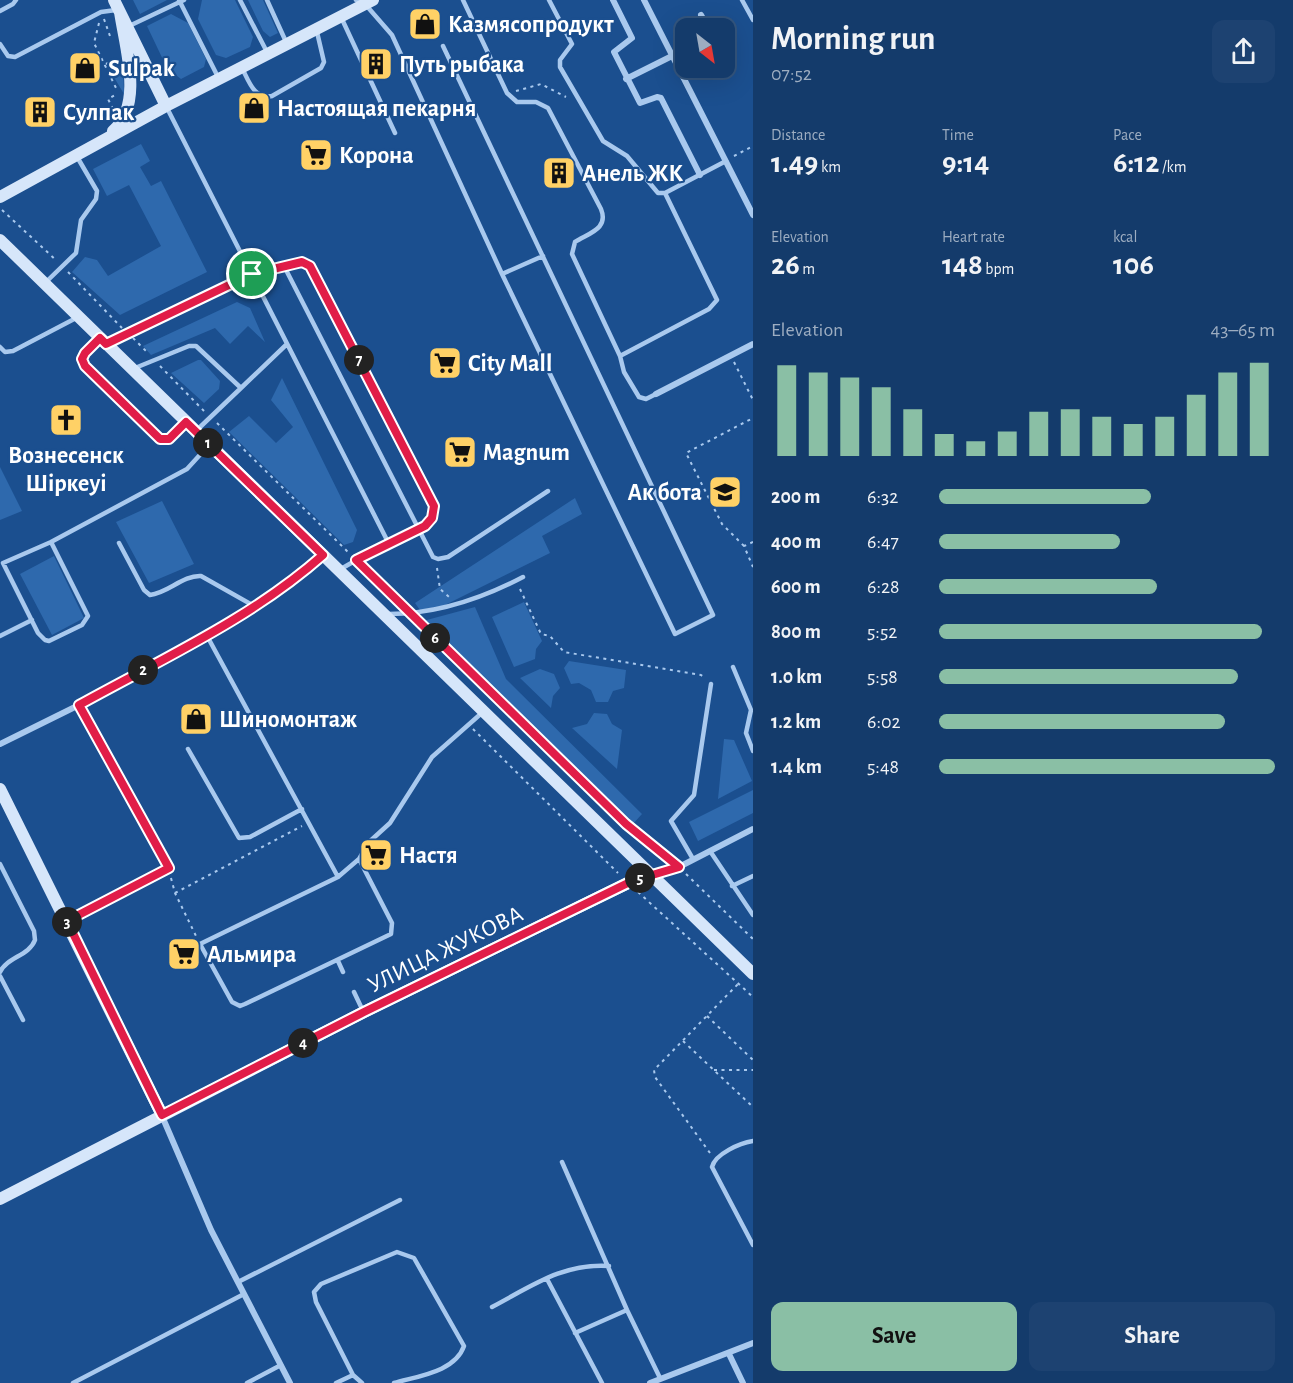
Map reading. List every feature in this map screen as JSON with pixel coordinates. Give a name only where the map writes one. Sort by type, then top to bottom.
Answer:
[{"type":"main road","points":[[0,197],[166,105],[242,68],[365,2]]},
{"type":"main road","points":[[118,7],[166,105]]},
{"type":"main road","points":[[94,145],[120,125],[128,105],[129,74],[118,7]]},
{"type":"main road","points":[[0,240],[753,974]]},
{"type":"main road","points":[[0,789],[162,1115]]},
{"type":"main road","name":"УЛИЦА ЖУКОВА","points":[[0,1198],[364,1012],[628,883],[650,875]]},
{"type":"street","points":[[613,0],[632,38],[614,52],[626,79],[640,103],[657,97],[661,98],[700,175]]},
{"type":"street","points":[[644,0],[753,214]]},
{"type":"street","points":[[626,79],[675,54]]},
{"type":"street","points":[[656,394],[753,344]]},
{"type":"street","points":[[0,744],[79,705],[256,607],[302,574],[323,555]]},
{"type":"street","name":"УЛИЦА ЖУКОВА","points":[[650,875],[679,867],[753,829]]},
{"type":"street","points":[[162,1115],[211,1230],[290,1383]]},
{"type":"street","points":[[650,1383],[753,1343]]},
{"type":"street","points":[[729,1354],[743,1383]]},
{"type":"lane","points":[[0,11],[14,4],[16,0]]},
{"type":"lane","points":[[240,0],[268,54]]},
{"type":"lane","points":[[267,0],[287,44]]},
{"type":"lane","points":[[463,0],[507,93],[517,102],[536,102],[548,108],[603,213],[601,226],[575,242],[572,254],[620,356],[624,372],[639,397],[646,399],[656,394]]},
{"type":"lane","points":[[549,0],[572,45],[560,60],[559,65],[580,103],[603,141],[627,156],[658,193],[665,194],[726,161]]},
{"type":"lane","points":[[742,0],[753,20]]},
{"type":"lane","points":[[128,27],[181,1],[219,79]]},
{"type":"lane","points":[[365,2],[392,35],[502,274],[675,634],[713,615],[443,46]]},
{"type":"lane","points":[[0,44],[8,56],[15,57],[101,12],[118,7]]},
{"type":"lane","points":[[340,17],[395,134]]},
{"type":"lane","points":[[242,68],[256,93],[265,97],[272,96],[321,68],[324,62],[316,29]]},
{"type":"lane","points":[[166,105],[388,542]]},
{"type":"lane","points":[[45,283],[76,253],[81,220],[97,195],[76,155]]},
{"type":"lane","points":[[620,356],[709,309],[716,302],[715,293],[665,194]]},
{"type":"lane","points":[[502,274],[543,256]]},
{"type":"lane","points":[[186,422],[169,439],[160,439],[83,363],[85,353],[103,341],[128,333],[252,274],[304,262],[310,266],[434,506],[432,518],[418,529],[388,542],[339,571]]},
{"type":"lane","points":[[284,266],[430,552],[438,559],[448,557],[548,490]]},
{"type":"lane","points":[[0,347],[5,352],[14,351],[78,317]]},
{"type":"lane","points":[[196,431],[287,344]]},
{"type":"lane","points":[[133,370],[154,359],[189,346],[196,346],[241,388]]},
{"type":"lane","points":[[51,542],[87,613],[88,620],[50,641],[42,638],[3,563],[51,542],[187,469],[210,444]]},
{"type":"lane","points":[[119,543],[144,590],[150,595],[158,594],[192,576],[201,576],[256,607]]},
{"type":"lane","points":[[385,614],[411,614],[449,609],[524,578]]},
{"type":"lane","points":[[0,636],[32,620]]},
{"type":"lane","points":[[206,634],[338,877]]},
{"type":"lane","points":[[733,667],[751,710],[746,733],[753,751]]},
{"type":"lane","points":[[693,859],[671,821],[694,795],[711,684]]},
{"type":"lane","points":[[67,921],[169,868],[79,705]]},
{"type":"lane","points":[[359,859],[392,923],[393,931],[388,936],[338,961],[240,1006],[230,998],[200,944],[338,877],[359,859],[368,843],[390,823],[432,757],[485,711]]},
{"type":"lane","points":[[188,749],[239,838],[250,837],[302,809]]},
{"type":"lane","points":[[710,851],[753,915]]},
{"type":"lane","points":[[0,864],[34,931],[35,940],[31,948],[7,963],[0,972]]},
{"type":"lane","points":[[732,886],[753,876]]},
{"type":"lane","points":[[338,961],[344,972]]},
{"type":"lane","points":[[0,976],[23,1020]]},
{"type":"lane","points":[[354,992],[364,1012]]},
{"type":"lane","points":[[753,1141],[744,1142],[715,1160],[712,1167],[753,1245]]},
{"type":"lane","points":[[562,1162],[627,1310],[660,1378]]},
{"type":"lane","points":[[238,1282],[400,1200]]},
{"type":"lane","points":[[362,1383],[352,1375],[316,1302],[314,1292],[321,1284],[397,1252],[414,1258],[464,1346],[461,1356],[438,1371],[394,1383]]},
{"type":"lane","points":[[492,1307],[578,1266],[609,1266]]},
{"type":"lane","points":[[547,1279],[602,1383]]},
{"type":"lane","points":[[73,1383],[244,1294]]},
{"type":"lane","points":[[575,1334],[627,1310]]},
{"type":"lane","points":[[247,1383],[281,1365]]},
{"type":"lane","points":[[336,1383],[352,1375]]},
{"type":"path","points":[[101,12],[115,46]]},
{"type":"path","points":[[101,12],[94,43],[119,93],[108,99],[116,114]]},
{"type":"path","points":[[105,64],[120,56]]},
{"type":"path","points":[[507,93],[541,84],[580,103]]},
{"type":"path","points":[[726,161],[753,146]]},
{"type":"path","points":[[0,207],[62,266],[211,418],[626,824],[679,867],[753,939]]},
{"type":"path","points":[[730,356],[753,400]]},
{"type":"path","points":[[753,418],[686,453],[722,524],[744,546],[753,567]]},
{"type":"path","points":[[744,546],[753,542]]},
{"type":"path","points":[[438,559],[436,577],[440,589],[450,598],[466,602]]},
{"type":"path","points":[[516,581],[542,634],[550,636],[564,652],[701,675],[711,684]]},
{"type":"path","points":[[469,725],[628,883],[753,997]]},
{"type":"path","points":[[175,893],[310,822]]},
{"type":"path","points":[[169,868],[175,893],[200,944]]},
{"type":"path","points":[[715,1160],[655,1077],[654,1070],[739,983]]},
{"type":"path","points":[[707,1016],[753,1060]]},
{"type":"path","points":[[683,1041],[753,1107]]},
{"type":"path","points":[[713,1070],[753,1070]]},
{"type":"shaded area","points":[[133,0],[167,0],[140,14]]},
{"type":"shaded area","points":[[202,0],[235,0],[253,37],[250,47],[226,58],[216,55],[198,19]]},
{"type":"shaded area","points":[[248,0],[263,0],[278,33],[270,37],[263,31]]},
{"type":"shaded area","points":[[171,14],[188,23],[206,59],[204,67],[181,79],[167,68],[147,26]]},
{"type":"shaded area","points":[[120,62],[123,66],[124,94],[109,69]]},
{"type":"shaded area","points":[[141,144],[150,161],[140,167],[151,186],[161,181],[207,272],[120,315],[72,272],[85,257],[97,260],[108,276],[161,246],[129,185],[107,196],[93,169]]},
{"type":"shaded area","points":[[237,302],[250,308],[265,342],[248,326],[230,344],[215,328],[151,355],[143,346]]},
{"type":"shaded area","points":[[201,360],[220,381],[219,389],[204,403],[171,373]]},
{"type":"shaded area","points":[[282,378],[357,530],[353,542],[344,545],[229,432],[249,416],[276,443],[293,427],[271,400]]},
{"type":"shaded area","points":[[0,467],[22,511],[0,520]]},
{"type":"shaded area","points":[[575,498],[582,514],[542,536],[550,553],[443,606],[420,610],[415,603]]},
{"type":"shaded area","points":[[162,501],[194,564],[149,583],[116,522]]},
{"type":"shaded area","points":[[54,556],[84,618],[52,635],[20,574]]},
{"type":"shaded area","points":[[524,602],[542,641],[536,649],[535,659],[514,667],[492,617]]},
{"type":"shaded area","points":[[475,607],[506,679],[642,814],[632,825],[423,621]]},
{"type":"shaded area","points":[[569,661],[626,670],[624,688],[613,691],[608,702],[596,702],[591,690],[579,683],[571,684],[564,668]]},
{"type":"shaded area","points":[[540,669],[554,674],[560,688],[553,696],[551,708],[520,678]]},
{"type":"shaded area","points":[[594,713],[607,714],[612,724],[622,730],[617,769],[572,728],[587,724]]},
{"type":"shaded area","points":[[724,739],[734,740],[752,781],[718,799]]},
{"type":"shaded area","points":[[753,790],[753,813],[698,841],[689,822]]},
{"type":"place","name":"Казмясопродукт","points":[[425,24]]},
{"type":"place","name":"Путь рыбака","points":[[376,64]]},
{"type":"place","name":"Sulpak","points":[[85,68]]},
{"type":"place","name":"Настоящая пекарня","points":[[254,108]]},
{"type":"place","name":"Сулпак","points":[[40,112]]},
{"type":"place","name":"Корона","points":[[316,155]]},
{"type":"place","name":"Анель ЖК","points":[[559,173]]},
{"type":"place","name":"City Mall","points":[[445,363]]},
{"type":"place","name":"Вознесенск Шіркеуі","points":[[66,420]]},
{"type":"place","name":"Magnum","points":[[460,452]]},
{"type":"place","name":"Ак бота","points":[[725,492]]},
{"type":"place","name":"Шиномонтаж","points":[[196,719]]},
{"type":"place","name":"Настя","points":[[376,855]]},
{"type":"place","name":"Альмира","points":[[184,954]]},
{"type":"route","points":[[302,262],[308,264],[433,501],[432,518],[425,526],[388,542],[356,560],[626,824],[679,867],[632,881],[364,1012],[162,1115],[67,921],[169,868],[79,705],[256,607],[302,574],[323,555],[186,422],[169,439],[160,439],[85,366],[82,359],[100,338],[106,344],[252,274],[302,262]]}]
